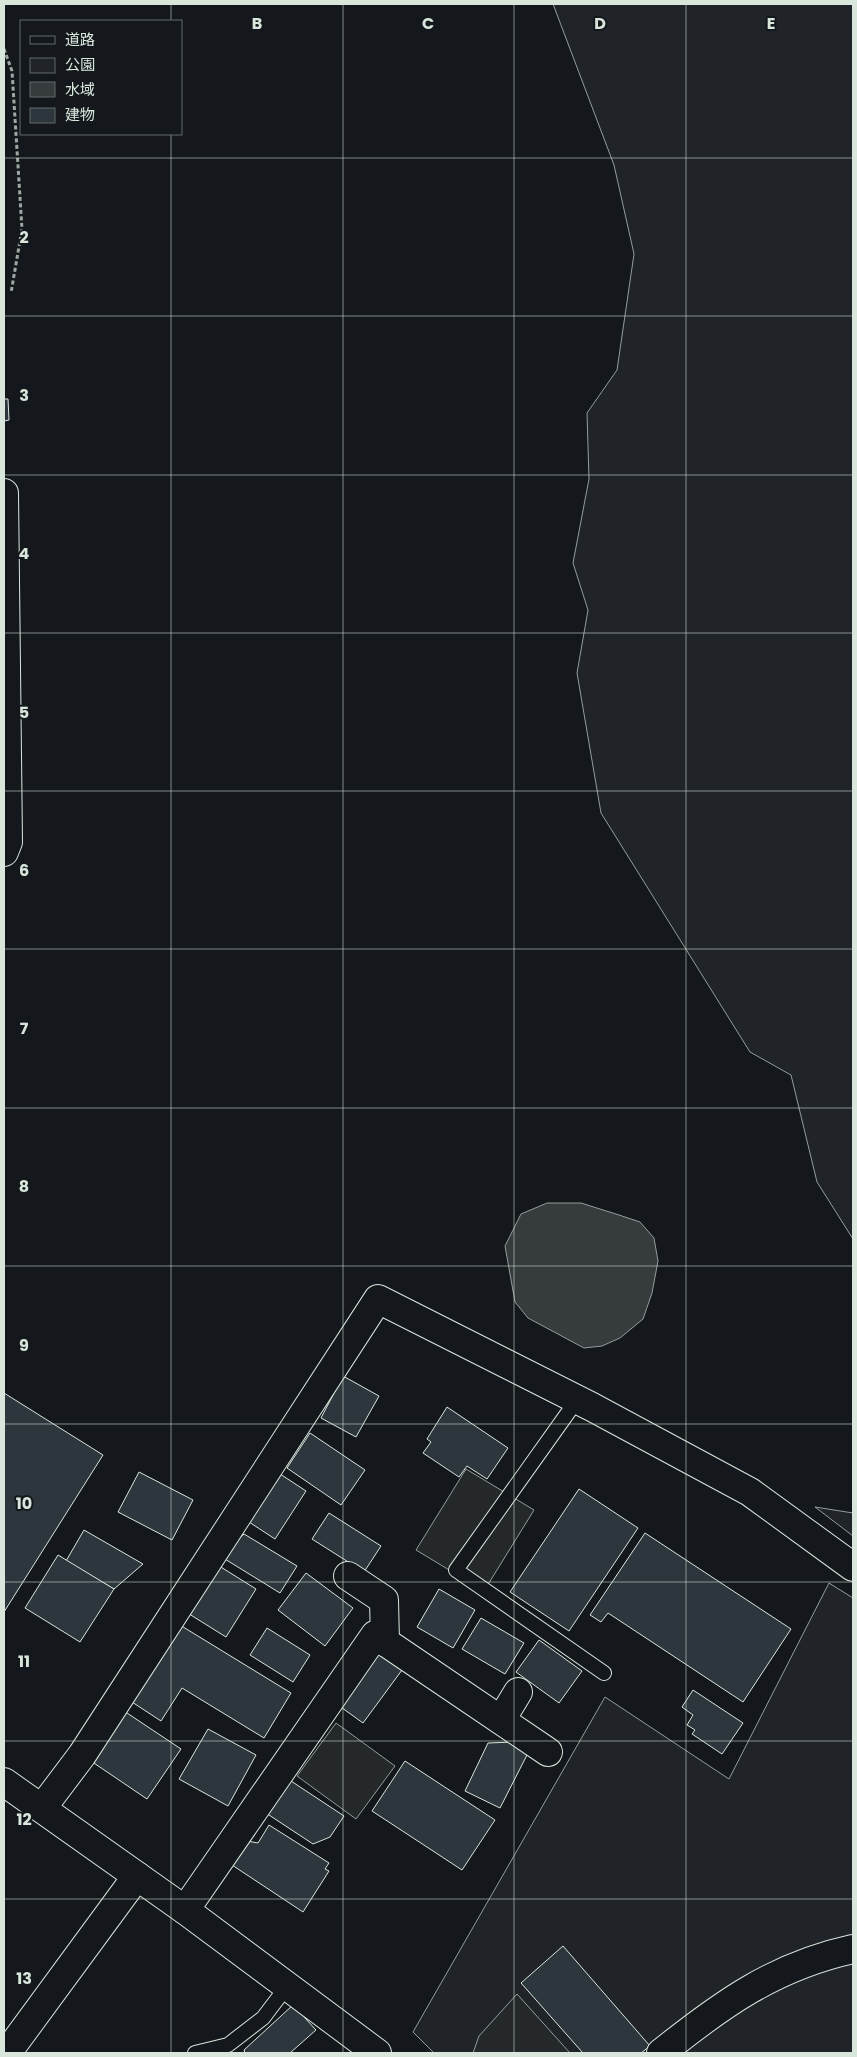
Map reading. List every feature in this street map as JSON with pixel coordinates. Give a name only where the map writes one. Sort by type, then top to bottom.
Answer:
[{"type":"street","points":[[4,493],[4,676],[8,842],[4,852]]},
{"type":"street","points":[[42,1808],[82,1755],[378,1299],[577,1400],[750,1492],[853,1567]]},
{"type":"street","points":[[348,1576],[384,1600],[385,1642]]},
{"type":"street","points":[[185,1910],[374,1635],[548,1752]]},
{"type":"street","points":[[501,1720],[518,1692]]},
{"type":"street","points":[[4,1782],[185,1910],[377,2053]]},
{"type":"street","points":[[7,2053],[137,1876]]},
{"type":"street","points":[[661,2053],[714,2012],[760,1982],[819,1957],[853,1949]]},
{"type":"lane","points":[[577,1400],[456,1570],[604,1673]]},
{"type":"lane","points":[[195,2053],[228,2045],[263,2018],[288,1985]]},
{"type":"path","points":[[4,49],[12,71],[22,229],[11,293]]},
{"type":"green space","points":[[553,4],[853,4],[853,1239],[817,1182],[791,1075],[750,1052],[601,813],[577,673],[588,610],[573,563],[589,479],[587,413],[617,370],[634,254],[614,165]]},
{"type":"green space","points":[[815,1507],[853,1513],[853,1536]]},
{"type":"green space","points":[[829,1583],[853,1598],[853,2053],[434,2053],[413,2032],[605,1697],[729,1779]]},
{"type":"shaded area","points":[[466,1469],[534,1510],[484,1591],[416,1550]]},
{"type":"shaded area","points":[[336,1723],[395,1766],[356,1819],[297,1776]]},
{"type":"shaded area","points":[[517,1994],[570,2053],[473,2053],[479,2036]]},
{"type":"water","points":[[547,1203],[581,1203],[619,1215],[640,1222],[654,1238],[658,1261],[652,1293],[643,1319],[620,1338],[602,1346],[584,1348],[528,1318],[515,1302],[505,1246],[521,1214]]},
{"type":"building","points":[[4,399],[8,399],[9,420],[4,421]]},
{"type":"building","points":[[343,1376],[379,1396],[356,1437],[321,1418]]},
{"type":"building","points":[[4,1393],[103,1455],[4,1612]]},
{"type":"building","points":[[447,1407],[508,1448],[487,1479],[467,1466],[459,1477],[423,1453],[431,1442],[427,1439]]},
{"type":"building","points":[[310,1433],[365,1470],[341,1505],[287,1468]]},
{"type":"building","points":[[139,1472],[193,1500],[172,1540],[118,1512]]},
{"type":"building","points":[[277,1472],[306,1491],[275,1539],[246,1520]]},
{"type":"building","points":[[579,1489],[638,1528],[569,1631],[510,1592]]},
{"type":"building","points":[[329,1513],[381,1546],[364,1572],[312,1539]]},
{"type":"building","points":[[84,1530],[143,1564],[114,1589],[66,1561]]},
{"type":"building","points":[[645,1533],[791,1629],[743,1702],[608,1613],[601,1622],[590,1615]]},
{"type":"building","points":[[244,1534],[297,1566],[280,1593],[220,1556]]},
{"type":"building","points":[[58,1555],[114,1589],[80,1642],[25,1608]]},
{"type":"building","points":[[216,1564],[256,1589],[226,1637],[186,1612]]},
{"type":"building","points":[[306,1573],[353,1608],[325,1646],[278,1610]]},
{"type":"building","points":[[439,1589],[475,1610],[453,1648],[417,1627]]},
{"type":"building","points":[[481,1618],[524,1643],[505,1674],[462,1649]]},
{"type":"building","points":[[175,1622],[291,1693],[264,1738],[182,1688],[161,1721],[132,1702]]},
{"type":"building","points":[[267,1628],[310,1655],[293,1682],[250,1655]]},
{"type":"building","points":[[539,1640],[582,1671],[559,1703],[516,1672]]},
{"type":"building","points":[[376,1652],[402,1670],[363,1723],[338,1705]]},
{"type":"building","points":[[693,1690],[743,1723],[722,1754],[692,1734],[695,1730],[687,1725],[693,1715],[682,1707]]},
{"type":"building","points":[[115,1705],[181,1749],[147,1799],[82,1755]]},
{"type":"building","points":[[208,1729],[256,1755],[228,1806],[179,1779]]},
{"type":"building","points":[[514,1742],[527,1755],[500,1808],[465,1791],[488,1743]]},
{"type":"building","points":[[405,1761],[495,1820],[462,1870],[372,1811]]},
{"type":"building","points":[[288,1779],[344,1816],[330,1837],[313,1844],[266,1813]]},
{"type":"building","points":[[269,1825],[329,1863],[325,1869],[329,1871],[303,1912],[232,1865],[247,1841],[258,1843]]},
{"type":"building","points":[[563,1946],[650,2046],[641,2053],[583,2053],[521,1983]]},
{"type":"building","points":[[293,2005],[316,2030],[290,2053],[245,2053],[244,2050]]}]
